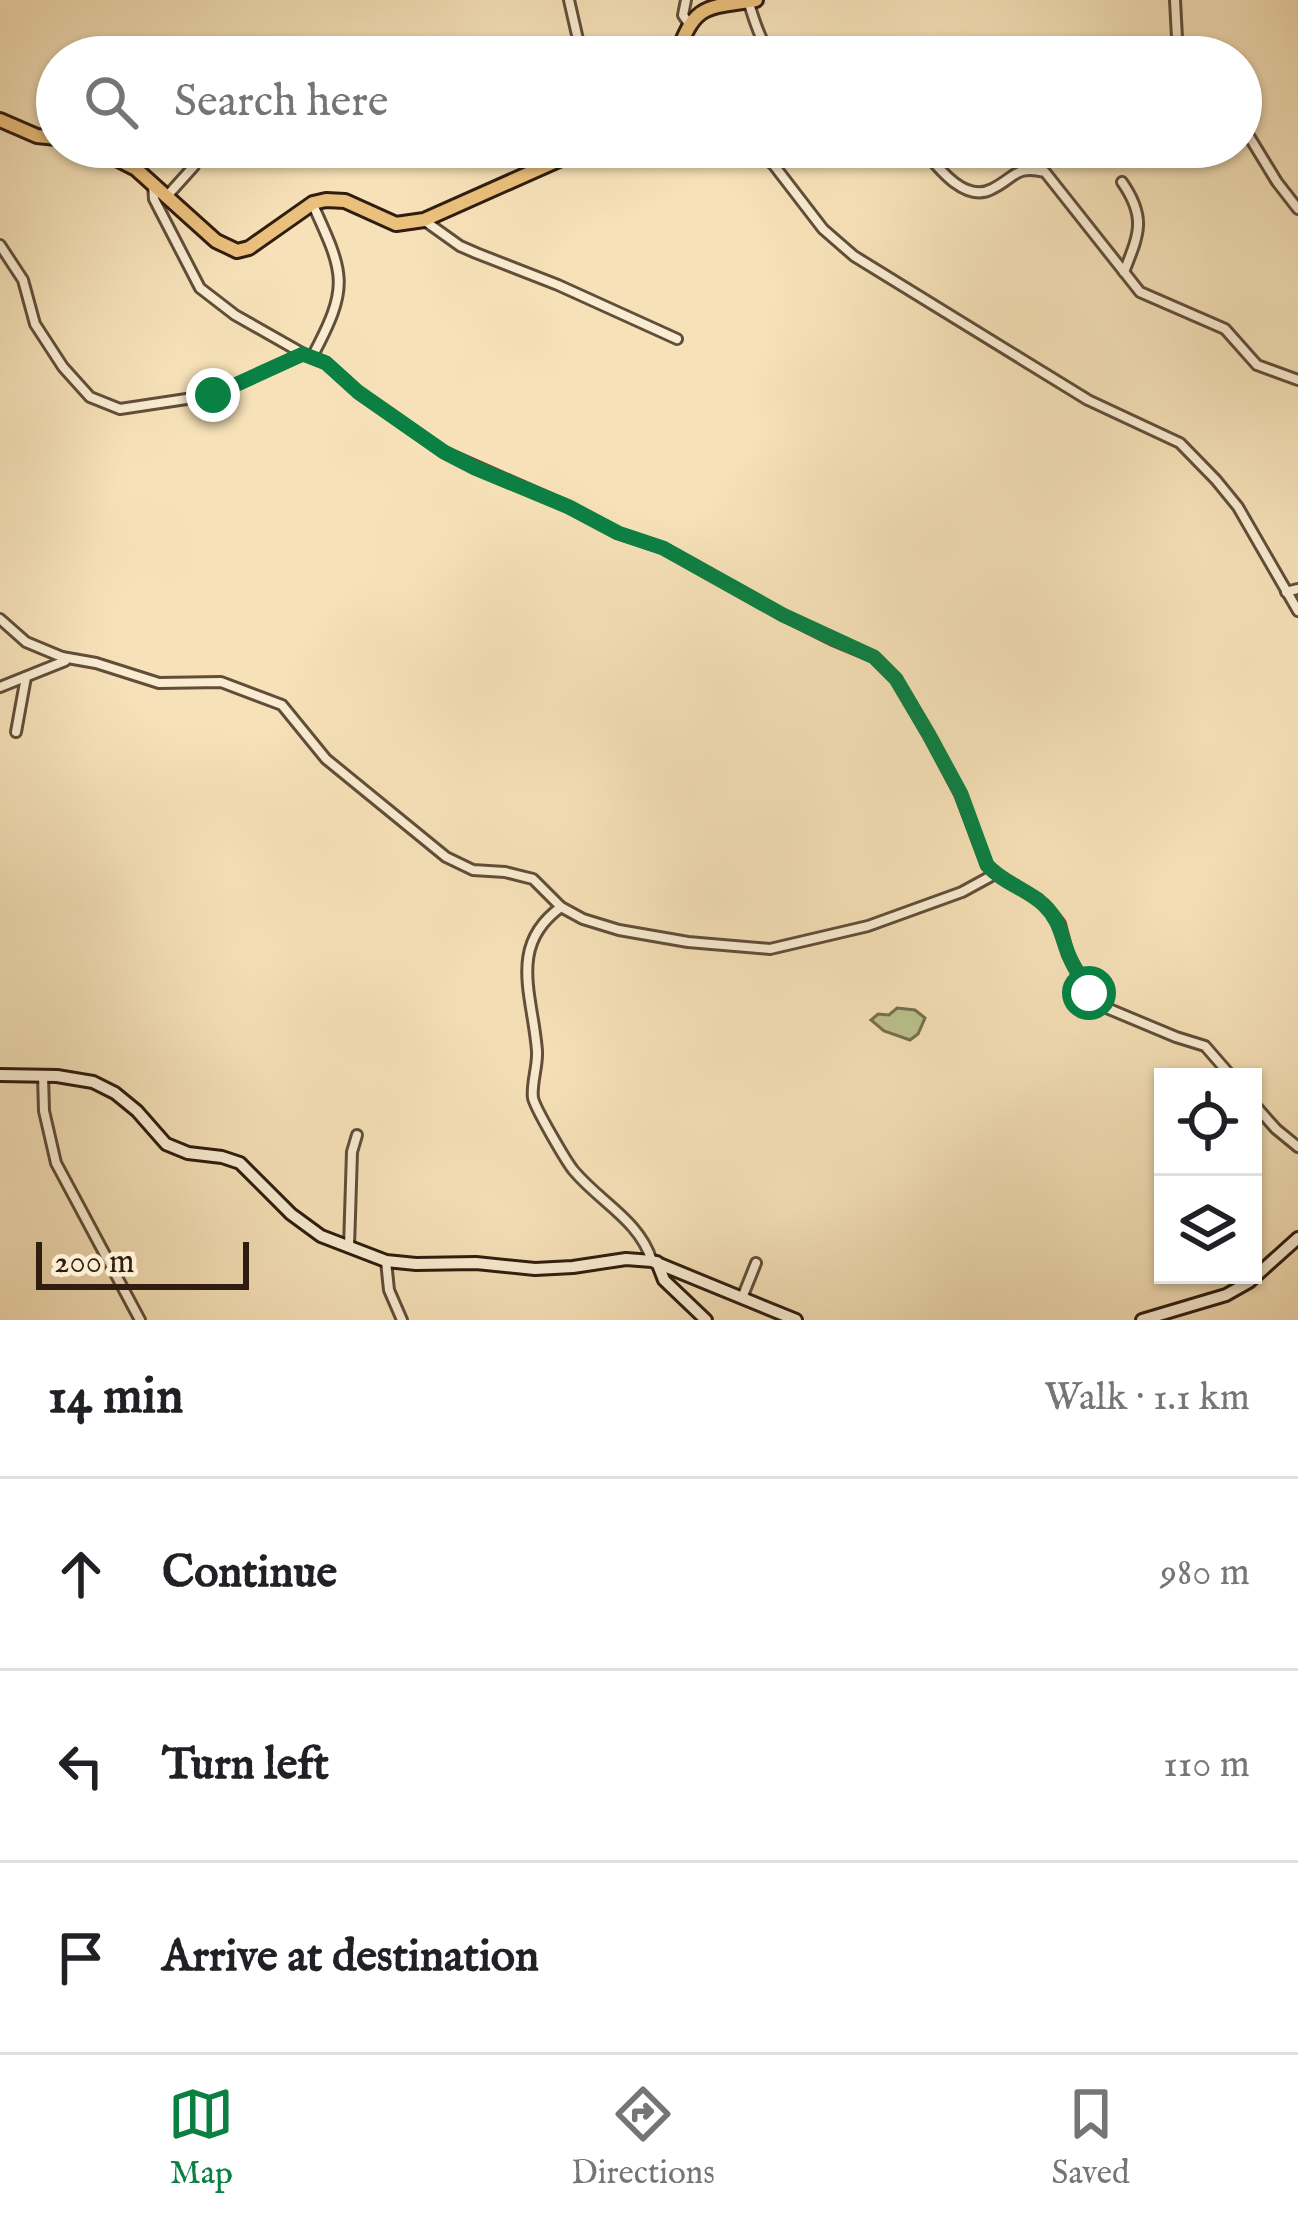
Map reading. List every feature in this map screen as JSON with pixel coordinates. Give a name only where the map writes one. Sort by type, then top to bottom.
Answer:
[{"type":"main road","points":[[684,36],[689,23],[704,10],[751,0]]},
{"type":"main road","points":[[1,124],[36,136]]},
{"type":"main road","points":[[134,168],[216,241],[237,250],[249,248],[313,203],[345,201],[397,224],[424,220],[541,168]]},
{"type":"main road","points":[[0,1075],[93,1082],[131,1106],[166,1144],[240,1163],[291,1214],[321,1236],[386,1261],[535,1269],[626,1259],[654,1262],[796,1320]]},
{"type":"main road","points":[[1142,1320],[1226,1295],[1249,1282],[1298,1238]]},
{"type":"main road","points":[[654,1262],[664,1280],[706,1320]]},
{"type":"street","points":[[569,0],[578,36]]},
{"type":"street","points":[[686,0],[683,15],[689,23]]},
{"type":"street","points":[[751,0],[760,36]]},
{"type":"street","points":[[1175,0],[1177,36]]},
{"type":"street","points":[[1262,157],[1298,209]]},
{"type":"street","points":[[168,195],[192,168]]},
{"type":"street","points":[[775,168],[823,230],[854,256],[1088,400],[1180,443],[1238,508],[1298,611]]},
{"type":"street","points":[[940,168],[953,182],[981,192],[1016,172],[1046,172],[1140,292],[1225,329],[1257,365],[1298,380]]},
{"type":"street","points":[[153,182],[154,199],[200,288],[235,315],[326,363],[375,405],[444,452],[618,533],[663,548],[783,615],[874,657],[896,679],[929,735],[961,794],[987,865],[1038,899],[1054,916],[1068,955],[1097,1004],[1205,1046],[1224,1068]]},
{"type":"street","points":[[1122,182],[1140,227],[1124,274]]},
{"type":"street","points":[[0,244],[23,280],[35,324],[46,343],[90,397],[120,409],[213,395],[308,356],[333,318],[340,280],[336,256],[313,203]]},
{"type":"street","points":[[424,220],[476,254],[677,339]]},
{"type":"street","points":[[1286,592],[1298,589]]},
{"type":"street","points":[[0,619],[26,642],[62,657],[160,682],[221,682],[282,705],[326,759],[446,857],[473,870],[532,879],[561,907],[619,930],[770,949],[868,926],[962,892],[995,874]]},
{"type":"street","points":[[0,687],[61,664],[65,662],[62,657]]},
{"type":"street","points":[[16,732],[26,676]]},
{"type":"street","points":[[561,907],[544,919],[525,965],[538,1060],[533,1098],[572,1169],[645,1239],[654,1262]]},
{"type":"street","points":[[43,1075],[44,1111],[56,1163],[140,1320]]},
{"type":"street","points":[[1262,1113],[1298,1147]]},
{"type":"street","points":[[349,1249],[352,1152],[357,1135]]},
{"type":"street","points":[[386,1261],[389,1290],[403,1320]]},
{"type":"street","points":[[742,1298],[756,1262]]},
{"type":"green space","points":[[897,1008],[915,1010],[925,1018],[910,1040],[884,1031],[871,1020]]},
{"type":"route","points":[[213,395],[303,354],[319,359],[444,452],[618,533],[663,548],[783,615],[874,657],[896,679],[929,735],[961,794],[987,865],[1038,899],[1054,916],[1089,993]]}]
